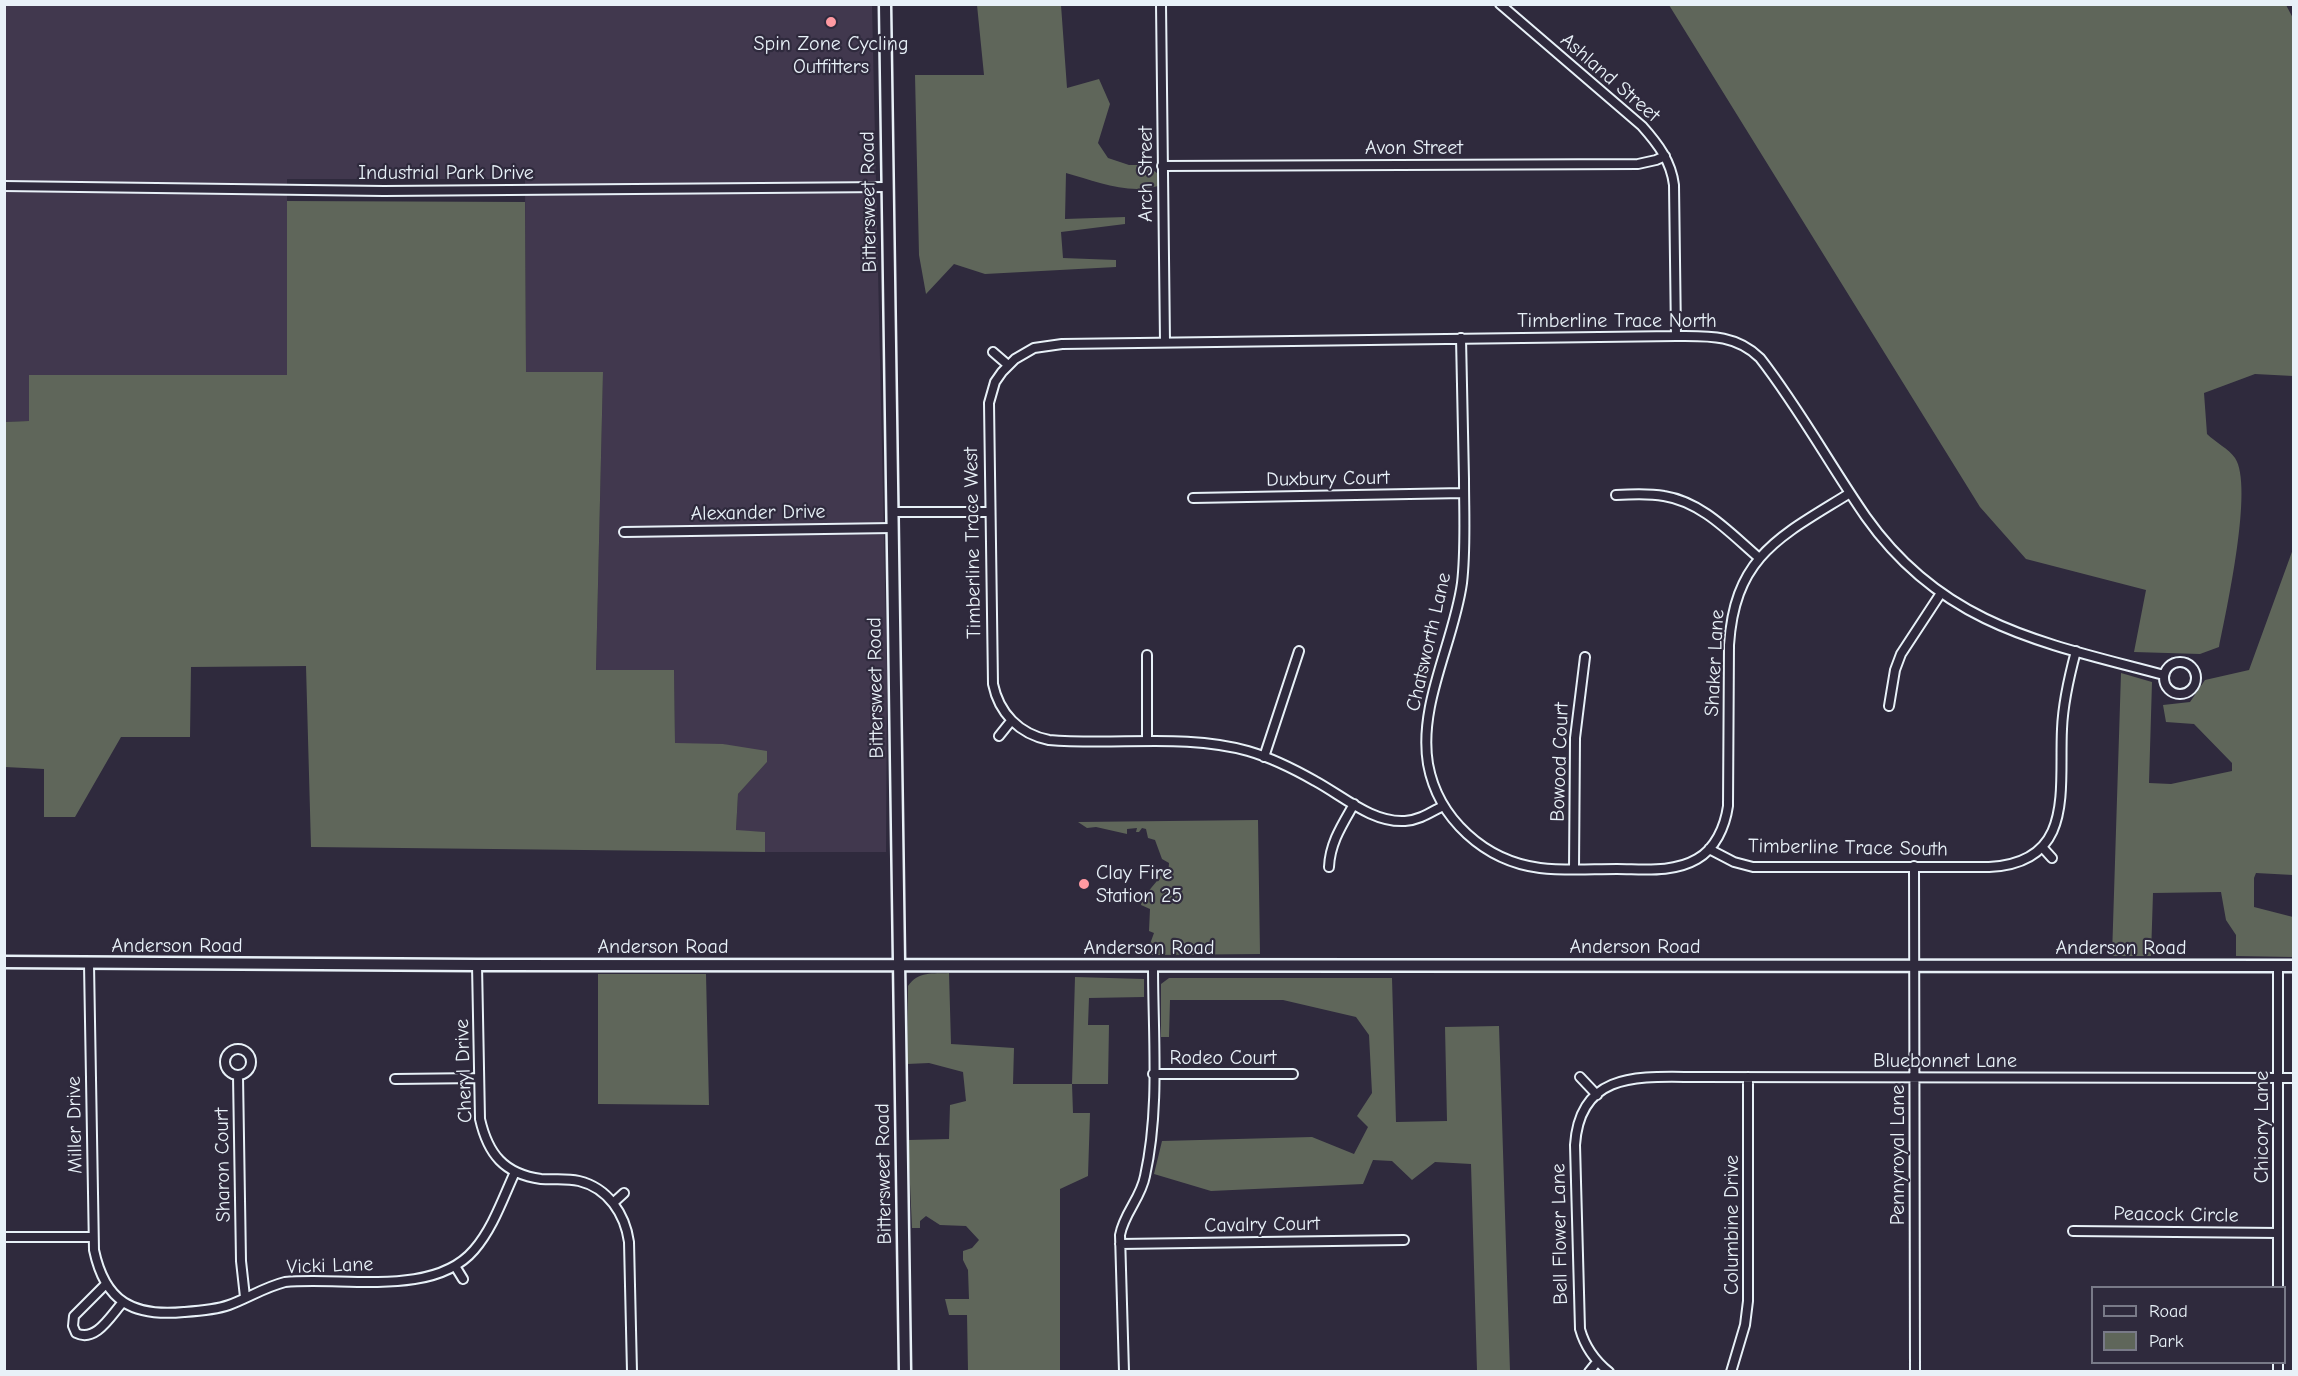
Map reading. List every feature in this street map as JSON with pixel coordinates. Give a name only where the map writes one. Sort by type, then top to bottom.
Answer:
[{"type":"street","name":"Bittersweet Road","points":[[885,4],[905,1371]]},
{"type":"street","name":"Arch Street","points":[[1161,4],[1165,342]]},
{"type":"street","name":"Ashland Street","points":[[1500,4],[1642,126],[1654,139],[1670,165],[1674,185],[1676,336]]},
{"type":"street","name":"Avon Street","points":[[1162,166],[1638,164],[1665,156]]},
{"type":"street","name":"Industrial Park Drive","points":[[4,186],[374,190],[887,187]]},
{"type":"street","name":"Timberline Trace North","points":[[1008,365],[1025,352],[1045,345],[1461,338],[1676,336],[1727,338],[1755,353],[1765,364],[1867,518],[1894,551],[1917,574],[1941,593],[1999,627],[2039,641],[2164,675]]},
{"type":"street","name":"Chatsworth Lane","points":[[1443,806],[1432,782],[1426,735],[1429,713],[1454,624],[1465,557],[1461,338]]},
{"type":"street","points":[[993,351],[1008,365]]},
{"type":"street","name":"Timberline Trace West","points":[[1008,365],[995,382],[989,403],[989,512],[993,684],[1002,709],[1011,721]]},
{"type":"street","name":"Duxbury Court","points":[[1193,498],[1464,493]]},
{"type":"street","name":"Shaker Lane","points":[[1709,849],[1723,826],[1728,806],[1730,624],[1741,587],[1758,557],[1790,530],[1850,493]]},
{"type":"street","points":[[1616,495],[1657,495],[1688,504],[1712,517],[1758,557]]},
{"type":"street","points":[[892,512],[989,512]]},
{"type":"street","name":"Alexander Drive","points":[[624,532],[892,528]]},
{"type":"street","points":[[1889,706],[1895,670],[1901,654],[1941,593]]},
{"type":"street","points":[[1264,757],[1299,651]]},
{"type":"street","name":"Timberline Trace South","points":[[1709,849],[1734,862],[1753,867],[2001,866],[2027,858],[2042,847],[2054,830],[2061,806],[2063,714],[2076,651]]},
{"type":"street","points":[[1147,741],[1148,655]]},
{"type":"street","name":"Bowood Court","points":[[1574,869],[1575,738],[1585,657]]},
{"type":"street","points":[[2184,662],[2196,673],[2195,684],[2183,694],[2173,693],[2165,685],[2164,675],[2169,666],[2184,662]]},
{"type":"street","points":[[999,736],[1011,721],[1029,734],[1049,740],[1176,741],[1218,745],[1264,757],[1314,780],[1376,816],[1398,821],[1420,818],[1443,806],[1470,837],[1503,858],[1538,868],[1677,867],[1697,859],[1709,849]]},
{"type":"street","points":[[1329,867],[1329,852],[1332,843],[1354,804]]},
{"type":"street","points":[[2042,847],[2052,858]]},
{"type":"street","name":"Pennyroyal Lane","points":[[1914,866],[1915,1371]]},
{"type":"street","name":"Anderson Road","points":[[4,962],[898,966],[2294,966]]},
{"type":"street","name":"Miller Drive","points":[[89,964],[93,1237],[97,1264],[106,1284]]},
{"type":"street","name":"Cheryl Drive","points":[[477,965],[480,1119],[486,1142],[495,1156],[515,1172],[542,1179],[578,1181],[598,1189],[613,1203],[623,1218],[629,1242],[632,1371]]},
{"type":"street","points":[[1124,1371],[1120,1244],[1124,1219],[1138,1196],[1145,1176],[1153,1126],[1153,966]]},
{"type":"street","name":"Chicory Lane","points":[[2278,966],[2278,1286]]},
{"type":"street","name":"Sharon Court","points":[[235,1049],[246,1052],[252,1061],[248,1071],[238,1076],[229,1072],[225,1064],[227,1055],[235,1049]]},
{"type":"street","name":"Rodeo Court","points":[[1153,1074],[1293,1074]]},
{"type":"street","name":"Sharon Court","points":[[238,1076],[241,1261],[245,1297]]},
{"type":"street","points":[[1580,1077],[1598,1093]]},
{"type":"street","name":"Columbine Drive","points":[[1731,1371],[1745,1324],[1748,1301],[1748,1077]]},
{"type":"street","points":[[395,1079],[479,1078]]},
{"type":"street","name":"Bluebonnet Lane","points":[[1598,1093],[1621,1080],[1631,1078],[2294,1078]]},
{"type":"street","name":"Bell Flower Lane","points":[[1598,1093],[1584,1111],[1577,1128],[1575,1145],[1578,1318],[1582,1339],[1598,1362],[1609,1371]]},
{"type":"street","name":"Vicki Lane","points":[[106,1284],[123,1302],[141,1311],[171,1313],[223,1307],[268,1286],[285,1282],[409,1280],[431,1277],[455,1266],[480,1243],[515,1172]]},
{"type":"street","points":[[613,1203],[624,1193]]},
{"type":"street","name":"Peacock Circle","points":[[2073,1231],[2278,1233]]},
{"type":"street","points":[[4,1237],[93,1237]]},
{"type":"street","name":"Cavalry Court","points":[[1120,1244],[1404,1240]]},
{"type":"street","points":[[455,1266],[463,1279]]},
{"type":"street","points":[[106,1284],[74,1316],[73,1326],[76,1333],[86,1336],[94,1334],[123,1302]]},
{"type":"street","points":[[1589,1371],[1598,1362]]},
{"type":"shaded area","points":[[4,5],[872,5],[887,670],[886,852],[765,852],[765,832],[736,831],[738,794],[767,762],[723,744],[675,744],[674,670],[596,670],[603,373],[526,373],[525,179],[287,179],[287,375],[30,375],[29,421],[5,422]]},
{"type":"green space","points":[[977,5],[1061,5],[1067,88],[1099,79],[1110,104],[1098,143],[1108,158],[1129,165],[1147,165],[1158,174],[1158,186],[1135,189],[1112,186],[1066,173],[1065,219],[1125,217],[1125,224],[1061,232],[1063,258],[1116,260],[1116,267],[985,274],[954,264],[926,294],[919,255],[915,75],[984,75]]},
{"type":"green space","points":[[1669,5],[2286,5],[2294,20],[2293,376],[2255,374],[2204,393],[2207,434],[2235,458],[2240,473],[2242,494],[2237,550],[2219,647],[2200,654],[2134,652],[2146,590],[2026,559],[1980,507]]},
{"type":"green space","points":[[287,201],[525,202],[526,372],[603,372],[596,670],[674,670],[675,743],[723,744],[767,751],[767,762],[738,794],[736,830],[765,832],[765,852],[311,847],[306,666],[191,667],[190,737],[121,737],[75,817],[44,817],[44,769],[5,767],[5,422],[29,421],[29,375],[287,375]]},
{"type":"green space","points":[[2293,549],[2293,875],[2256,873],[2254,907],[2293,917],[2293,957],[2236,956],[2236,935],[2226,920],[2221,892],[2153,893],[2151,956],[2112,956],[2121,673],[2152,682],[2149,783],[2171,784],[2232,771],[2232,763],[2194,724],[2166,722],[2163,705],[2190,702],[2205,680],[2249,670]]},
{"type":"green space","points":[[1258,820],[1260,954],[1146,955],[1154,933],[1149,931],[1150,909],[1141,905],[1161,875],[1168,876],[1169,863],[1162,859],[1155,840],[1148,838],[1146,829],[1142,828],[1136,832],[1137,828],[1127,829],[1127,834],[1096,827],[1087,828],[1078,822]]},
{"type":"green space","points":[[949,973],[951,1044],[1014,1048],[1013,1084],[1072,1084],[1073,1113],[1090,1113],[1088,1176],[1060,1189],[1060,1371],[968,1371],[967,1315],[949,1315],[945,1299],[969,1299],[968,1270],[963,1260],[963,1251],[972,1248],[979,1240],[966,1226],[940,1225],[926,1216],[920,1221],[920,1228],[912,1228],[908,1140],[949,1139],[950,1105],[966,1101],[963,1072],[929,1063],[907,1064],[908,986],[921,976]]},
{"type":"green space","points":[[598,974],[706,974],[709,1105],[598,1104]]},
{"type":"green space","points":[[1075,977],[1144,979],[1144,997],[1089,998],[1088,1025],[1109,1025],[1108,1084],[1072,1084]]},
{"type":"green space","points":[[1169,978],[1392,978],[1396,1122],[1447,1121],[1445,1027],[1499,1026],[1510,1371],[1477,1371],[1471,1164],[1435,1162],[1412,1180],[1392,1161],[1373,1160],[1363,1184],[1211,1191],[1154,1174],[1162,1141],[1312,1137],[1354,1154],[1368,1127],[1357,1116],[1372,1093],[1369,1035],[1356,1017],[1283,1000],[1170,1000],[1169,1037],[1161,1037],[1161,984]]},
{"type":"place","name":"Spin Zone Cycling Outfitters","points":[[831,22]]},
{"type":"place","name":"Clay Fire Station 25","points":[[1084,884]]}]
